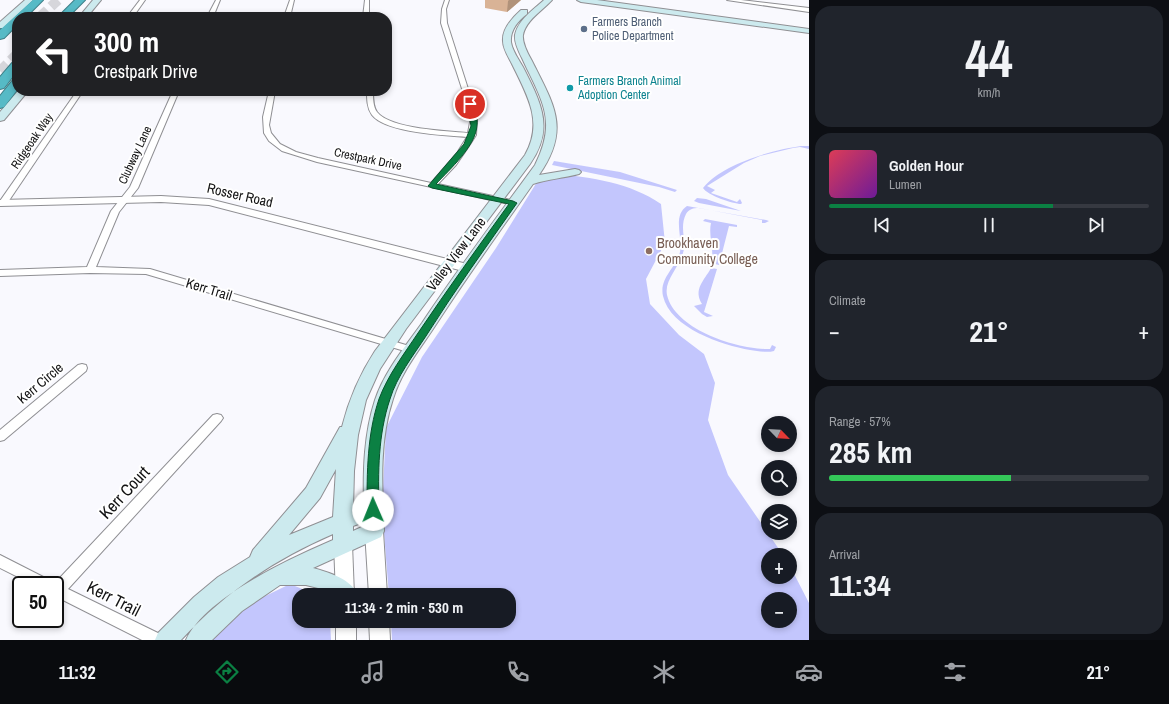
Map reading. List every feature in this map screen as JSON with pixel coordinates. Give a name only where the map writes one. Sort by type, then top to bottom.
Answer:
[{"type":"highway","points":[[25,12],[38,0]]},
{"type":"highway","points":[[35,12],[46,0]]},
{"type":"highway","points":[[68,12],[80,0]]},
{"type":"highway","points":[[0,36],[12,25]]},
{"type":"highway","points":[[0,46],[12,35]]},
{"type":"highway","points":[[0,85],[12,70]]},
{"type":"highway","points":[[0,104],[12,88]]},
{"type":"main road","points":[[16,12],[29,0]]},
{"type":"main road","points":[[87,12],[97,0]]},
{"type":"main road","points":[[537,0],[510,26],[507,36],[519,36],[522,26],[528,18],[548,0]]},
{"type":"main road","points":[[581,0],[809,31]]},
{"type":"main road","points":[[611,0],[809,26]]},
{"type":"main road","points":[[0,26],[12,15]]},
{"type":"main road","points":[[518,17],[528,18]]},
{"type":"main road","name":"Valley View Lane","points":[[343,544],[345,463],[349,433],[358,400],[366,381],[388,344],[526,162],[538,136],[539,130],[535,106],[507,43],[507,36]]},
{"type":"main road","name":"Valley View Lane","points":[[374,531],[372,462],[376,431],[384,399],[394,378],[412,350],[544,157],[552,137],[553,128],[550,109],[519,36]]},
{"type":"main road","points":[[521,73],[534,73]]},
{"type":"main road","points":[[0,118],[19,96]]},
{"type":"main road","points":[[528,181],[550,174],[575,172]]},
{"type":"main road","points":[[245,570],[290,522],[313,493],[354,419]]},
{"type":"main road","points":[[166,640],[206,599],[245,570],[291,543],[343,520],[373,510]]},
{"type":"main road","points":[[197,640],[238,601],[275,576],[316,555],[374,531]]},
{"type":"main road","points":[[275,576],[305,575],[320,578],[337,588]]},
{"type":"street","points":[[134,12],[143,0]]},
{"type":"street","points":[[212,12],[218,0]]},
{"type":"street","points":[[288,12],[292,0]]},
{"type":"street","points":[[365,12],[367,0]]},
{"type":"street","points":[[432,186],[463,151],[472,135],[474,126],[474,117],[444,22],[446,0]]},
{"type":"street","points":[[730,0],[794,6],[809,10]]},
{"type":"street","name":"Ridgeoak Way","points":[[2,203],[77,96]]},
{"type":"street","name":"Clubway Lane","points":[[90,270],[115,210],[134,188],[174,96]]},
{"type":"street","name":"Crestpark Drive","points":[[271,96],[266,125],[267,133],[270,139],[286,151],[317,160],[513,203]]},
{"type":"street","points":[[370,96],[371,108],[376,115],[387,122],[412,128],[472,135]]},
{"type":"street","name":"Rosser Road","points":[[2,203],[182,199],[216,203],[467,268]]},
{"type":"street","name":"Kerr Trail","points":[[0,273],[90,270],[137,270],[157,273],[412,350]]},
{"type":"street","name":"Kerr Circle","points":[[0,437],[82,368]]},
{"type":"street","name":"Kerr Court","points":[[64,578],[217,418]]},
{"type":"street","points":[[374,531],[378,588]]},
{"type":"street","points":[[343,544],[345,588]]},
{"type":"street","name":"Kerr Trail","points":[[0,561],[30,576]]},
{"type":"street","name":"Kerr Trail","points":[[64,593],[157,640]]},
{"type":"street","points":[[346,628],[346,640]]},
{"type":"street","points":[[379,628],[380,640]]},
{"type":"shaded area","points":[[801,146],[809,146],[809,149],[800,147],[793,148],[760,156],[744,163],[707,186],[715,190],[711,193],[737,202],[740,199],[741,204],[720,199],[705,191],[703,188],[711,179],[735,165],[762,155]]},
{"type":"shaded area","points":[[554,161],[620,172],[677,190],[675,192],[659,187],[552,165]]},
{"type":"shaded area","name":"Brookhaven Community College","points":[[555,174],[610,182],[637,191],[661,204],[665,243],[646,279],[650,304],[679,335],[704,354],[715,383],[708,420],[728,475],[761,523],[761,540],[773,540],[778,548],[761,548],[761,584],[797,584],[797,580],[809,603],[809,640],[392,640],[391,628],[516,628],[516,588],[388,588],[382,509],[386,428],[422,357],[496,248],[537,182]]},
{"type":"shaded area","points":[[697,198],[706,199],[741,211],[694,201]]},
{"type":"shaded area","points":[[687,206],[698,208],[688,211],[684,219],[683,253],[670,279],[667,290],[667,295],[672,307],[682,318],[695,328],[710,336],[742,346],[770,349],[772,345],[776,347],[774,351],[765,352],[739,348],[712,339],[686,326],[668,307],[663,296],[663,284],[680,252],[679,221],[680,215]]},
{"type":"shaded area","points":[[709,210],[769,221],[762,223],[762,220]]},
{"type":"shaded area","points":[[705,219],[737,225],[737,227],[729,226],[719,265],[711,263],[711,223],[703,221]]},
{"type":"shaded area","points":[[711,268],[717,269],[704,312],[713,316],[707,317],[694,306],[702,304],[699,294],[700,285]]},
{"type":"shaded area","points":[[290,584],[300,588],[292,588],[292,628],[330,628],[331,640],[208,640],[245,606]]},
{"type":"tunnel","points":[[45,12],[58,0]]},
{"type":"tunnel","points":[[0,71],[12,59]]},
{"type":"place","name":"Farmers Branch Police Department","points":[[584,29]]},
{"type":"place","name":"Farmers Branch Animal Adoption Center","points":[[570,88]]},
{"type":"place","name":"Brookhaven Community College","points":[[649,251]]},
{"type":"route","points":[[373,510],[372,462],[376,431],[384,399],[394,378],[443,302],[513,203],[432,186],[468,145],[474,126],[474,117],[470,104]]}]
